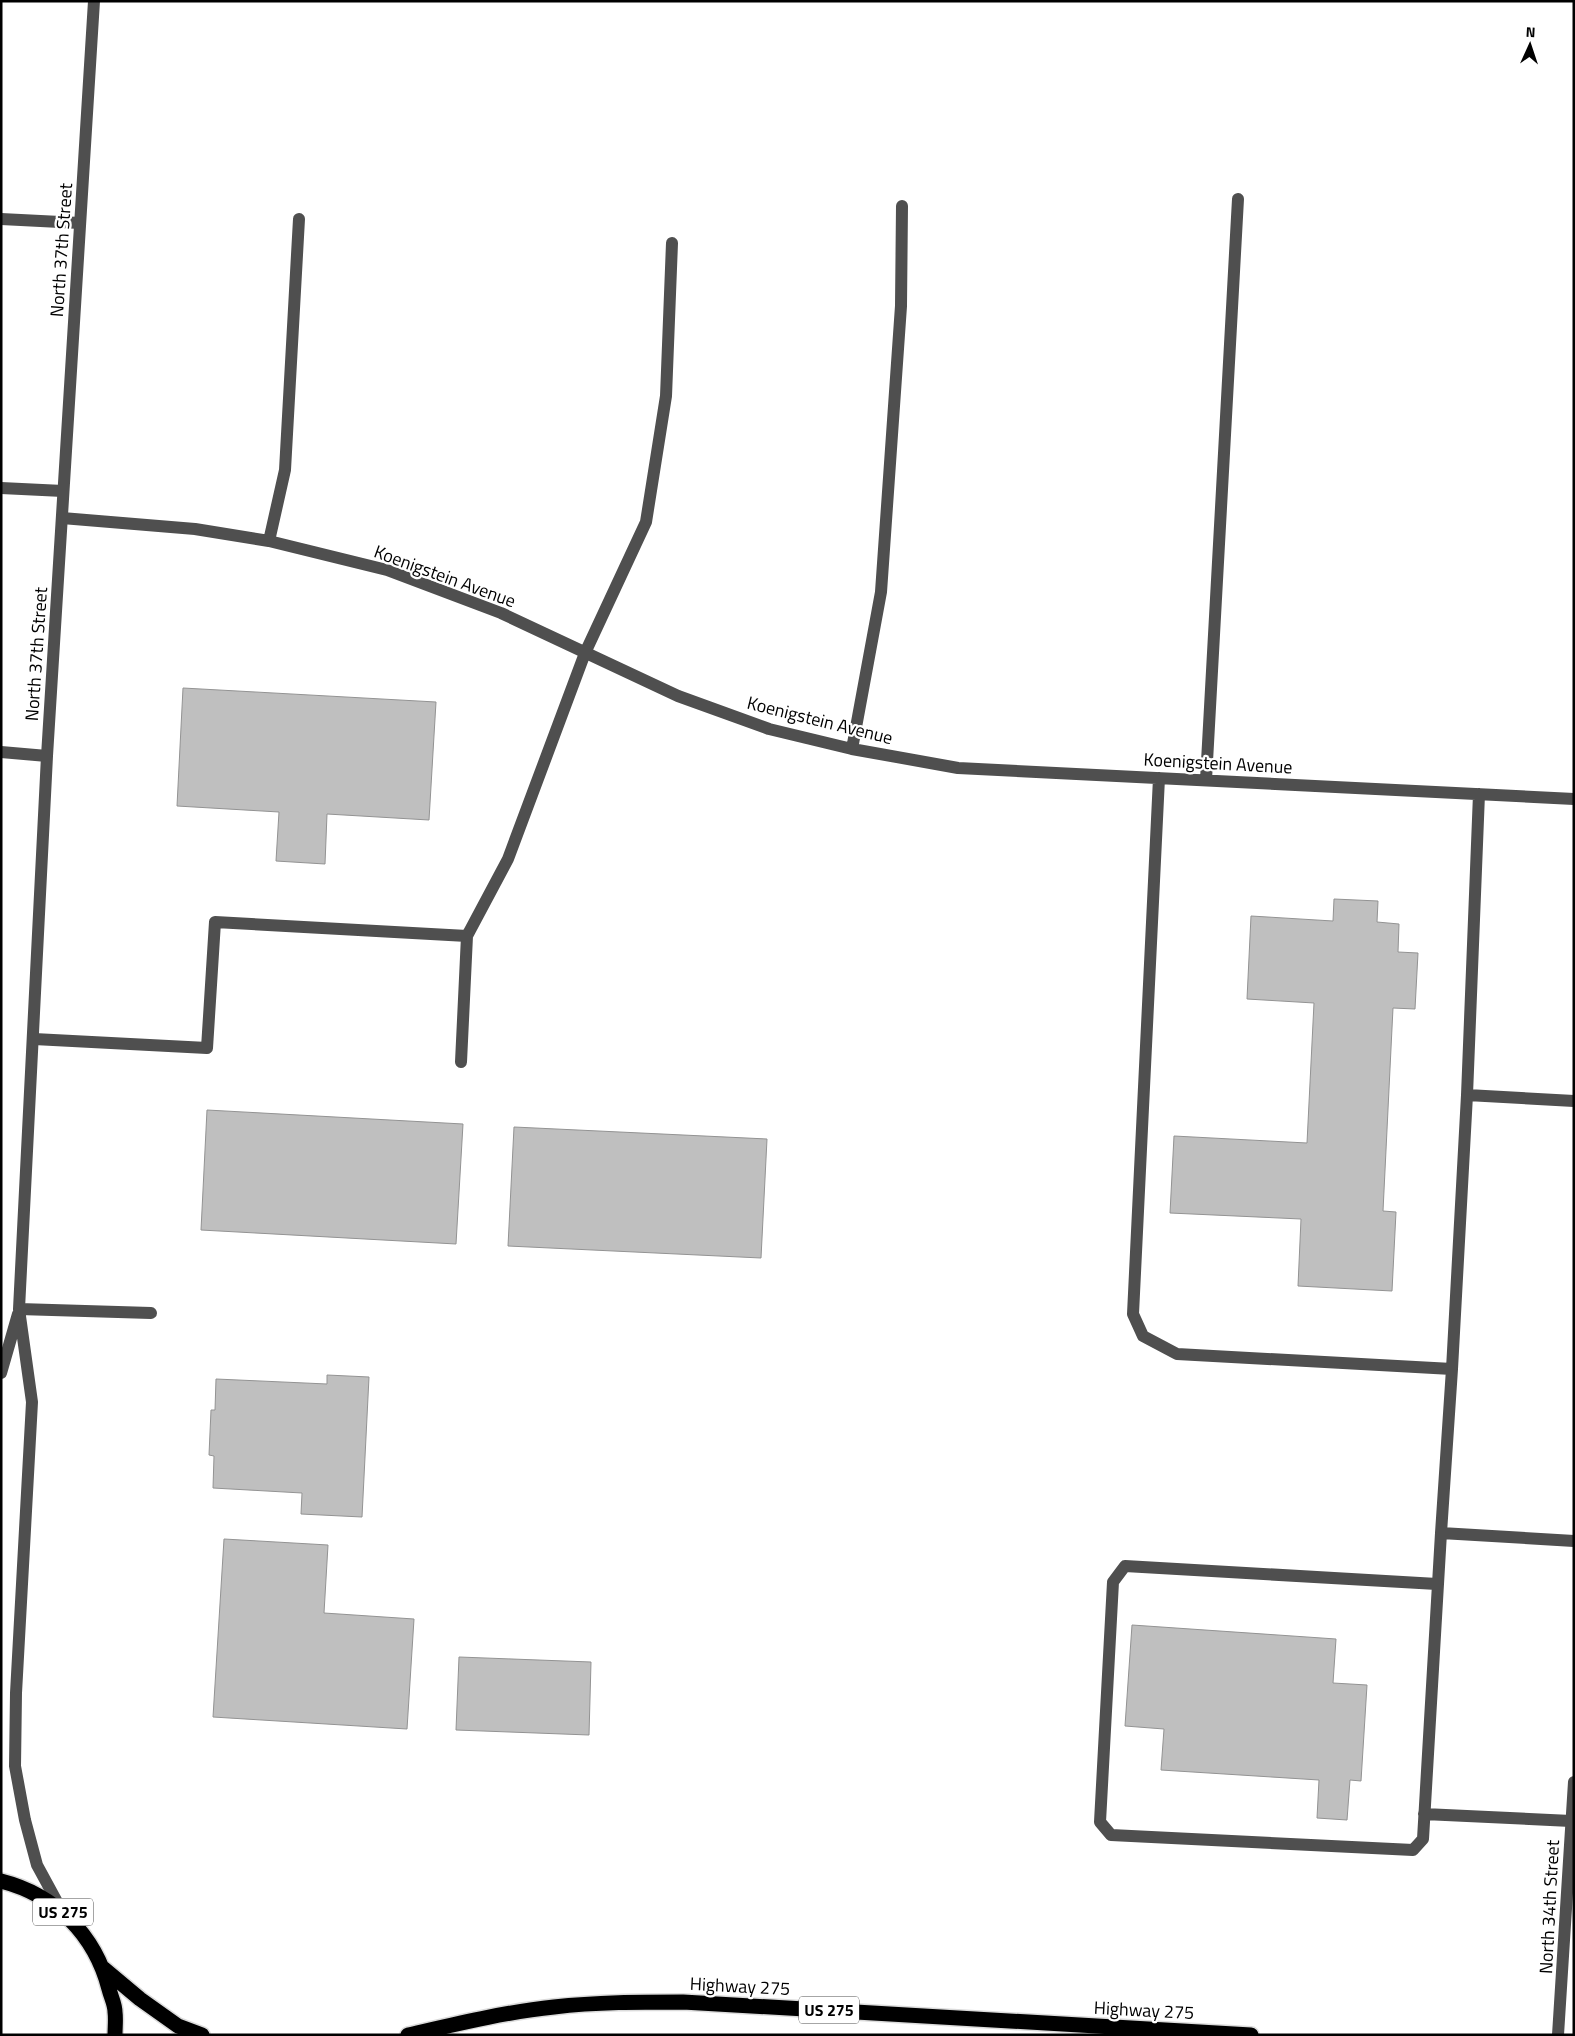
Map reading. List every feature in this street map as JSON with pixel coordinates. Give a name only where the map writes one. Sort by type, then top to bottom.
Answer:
[{"type":"highway","name":"US 275","points":[[1,1881],[21,1886],[62,1911],[86,1937],[104,1968],[140,1999],[178,2026],[202,2035]]},
{"type":"highway","points":[[104,1968],[115,2010],[115,2035]]},
{"type":"highway","name":"Highway 275","points":[[408,2035],[466,2022],[553,2007],[616,2002],[683,2002],[1252,2035]]},
{"type":"street","name":"North 37th Street","points":[[62,1911],[37,1865],[24,1820],[15,1766],[16,1693],[32,1402],[19,1309],[47,756],[94,1]]},
{"type":"street","points":[[1206,780],[1238,199]]},
{"type":"street","points":[[852,750],[881,592],[902,306],[902,206]]},
{"type":"street","points":[[1,219],[80,224]]},
{"type":"street","points":[[269,541],[285,470],[299,219]]},
{"type":"street","points":[[461,1062],[467,936],[508,859],[585,653],[646,522],[666,396],[672,243]]},
{"type":"street","points":[[1,488],[63,491]]},
{"type":"street","name":"Koenigstein Avenue","points":[[62,518],[196,529],[269,541],[387,570],[501,613],[687,699],[769,729],[852,750],[958,768],[1574,799]]},
{"type":"street","points":[[1,752],[47,756]]},
{"type":"street","points":[[1159,778],[1133,1314],[1143,1336],[1177,1354],[1452,1369]]},
{"type":"street","points":[[1437,1584],[1125,1566],[1113,1582],[1100,1822],[1111,1835],[1413,1850],[1423,1839],[1467,1096],[1479,794]]},
{"type":"street","points":[[34,1039],[207,1048],[215,922],[467,936]]},
{"type":"street","points":[[1467,1096],[1574,1101]]},
{"type":"street","name":"North 37th Street","points":[[1,1373],[19,1309]]},
{"type":"street","points":[[19,1309],[151,1313]]},
{"type":"street","points":[[1441,1533],[1574,1541]]},
{"type":"street","name":"North 34th Street","points":[[1558,2035],[1574,1782]]},
{"type":"street","points":[[1424,1814],[1571,1821]]},
{"type":"building","points":[[183,688],[436,702],[429,820],[327,814],[325,864],[276,861],[279,812],[177,806]]},
{"type":"building","points":[[1334,899],[1378,901],[1377,922],[1399,924],[1398,952],[1418,953],[1415,1009],[1393,1008],[1383,1211],[1396,1212],[1392,1291],[1298,1286],[1301,1219],[1170,1213],[1174,1136],[1307,1143],[1314,1003],[1247,999],[1251,916],[1333,921]]},
{"type":"building","points":[[207,1110],[463,1124],[456,1244],[201,1230]]},
{"type":"building","points":[[514,1127],[767,1139],[761,1258],[508,1246]]},
{"type":"building","points":[[327,1375],[369,1377],[362,1517],[301,1514],[302,1493],[213,1488],[214,1456],[209,1455],[211,1410],[215,1410],[216,1379],[327,1384]]},
{"type":"building","points":[[224,1539],[328,1545],[324,1613],[414,1619],[407,1729],[213,1717]]},
{"type":"building","points":[[1132,1625],[1336,1639],[1333,1683],[1367,1685],[1361,1781],[1350,1780],[1347,1820],[1317,1818],[1319,1780],[1161,1770],[1164,1729],[1125,1726]]},
{"type":"building","points":[[459,1657],[591,1662],[589,1735],[456,1730]]}]
